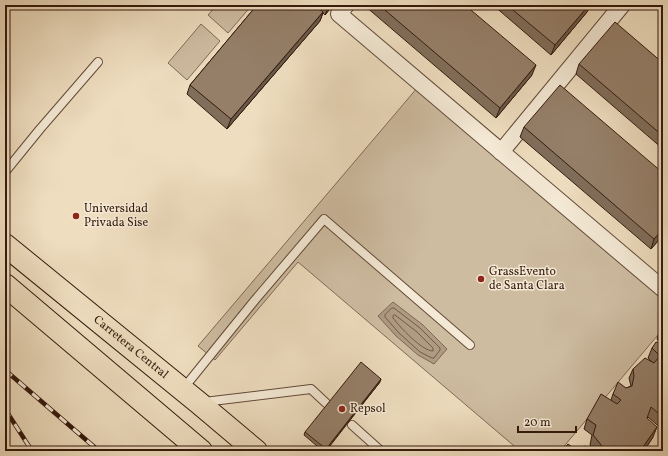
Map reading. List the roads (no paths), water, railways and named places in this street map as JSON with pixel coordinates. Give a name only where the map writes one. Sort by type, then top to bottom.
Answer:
[{"type":"main road","name":"Carretera Central","points":[[5,245],[191,396],[256,451]]},
{"type":"main road","points":[[5,285],[201,451]]},
{"type":"street","points":[[346,5],[339,14],[663,289]]},
{"type":"street","points":[[501,152],[619,6]]},
{"type":"lane","points":[[5,172],[98,62]]},
{"type":"lane","points":[[191,396],[256,300],[324,219],[470,346]]},
{"type":"lane","points":[[191,396],[311,390],[326,403]]},
{"type":"lane","points":[[352,425],[381,451]]},
{"type":"water","points":[[393,302],[423,325],[447,349],[434,364],[418,355],[396,336],[378,316]]},
{"type":"railway","points":[[5,370],[99,451]]},
{"type":"railway","points":[[5,409],[32,451]]},
{"type":"place","name":"Universidad Privada Sise","points":[[76,216]]},
{"type":"place","name":"GrassEvento de Santa Clara","points":[[481,279]]},
{"type":"place","name":"Repsol","points":[[342,409]]}]
